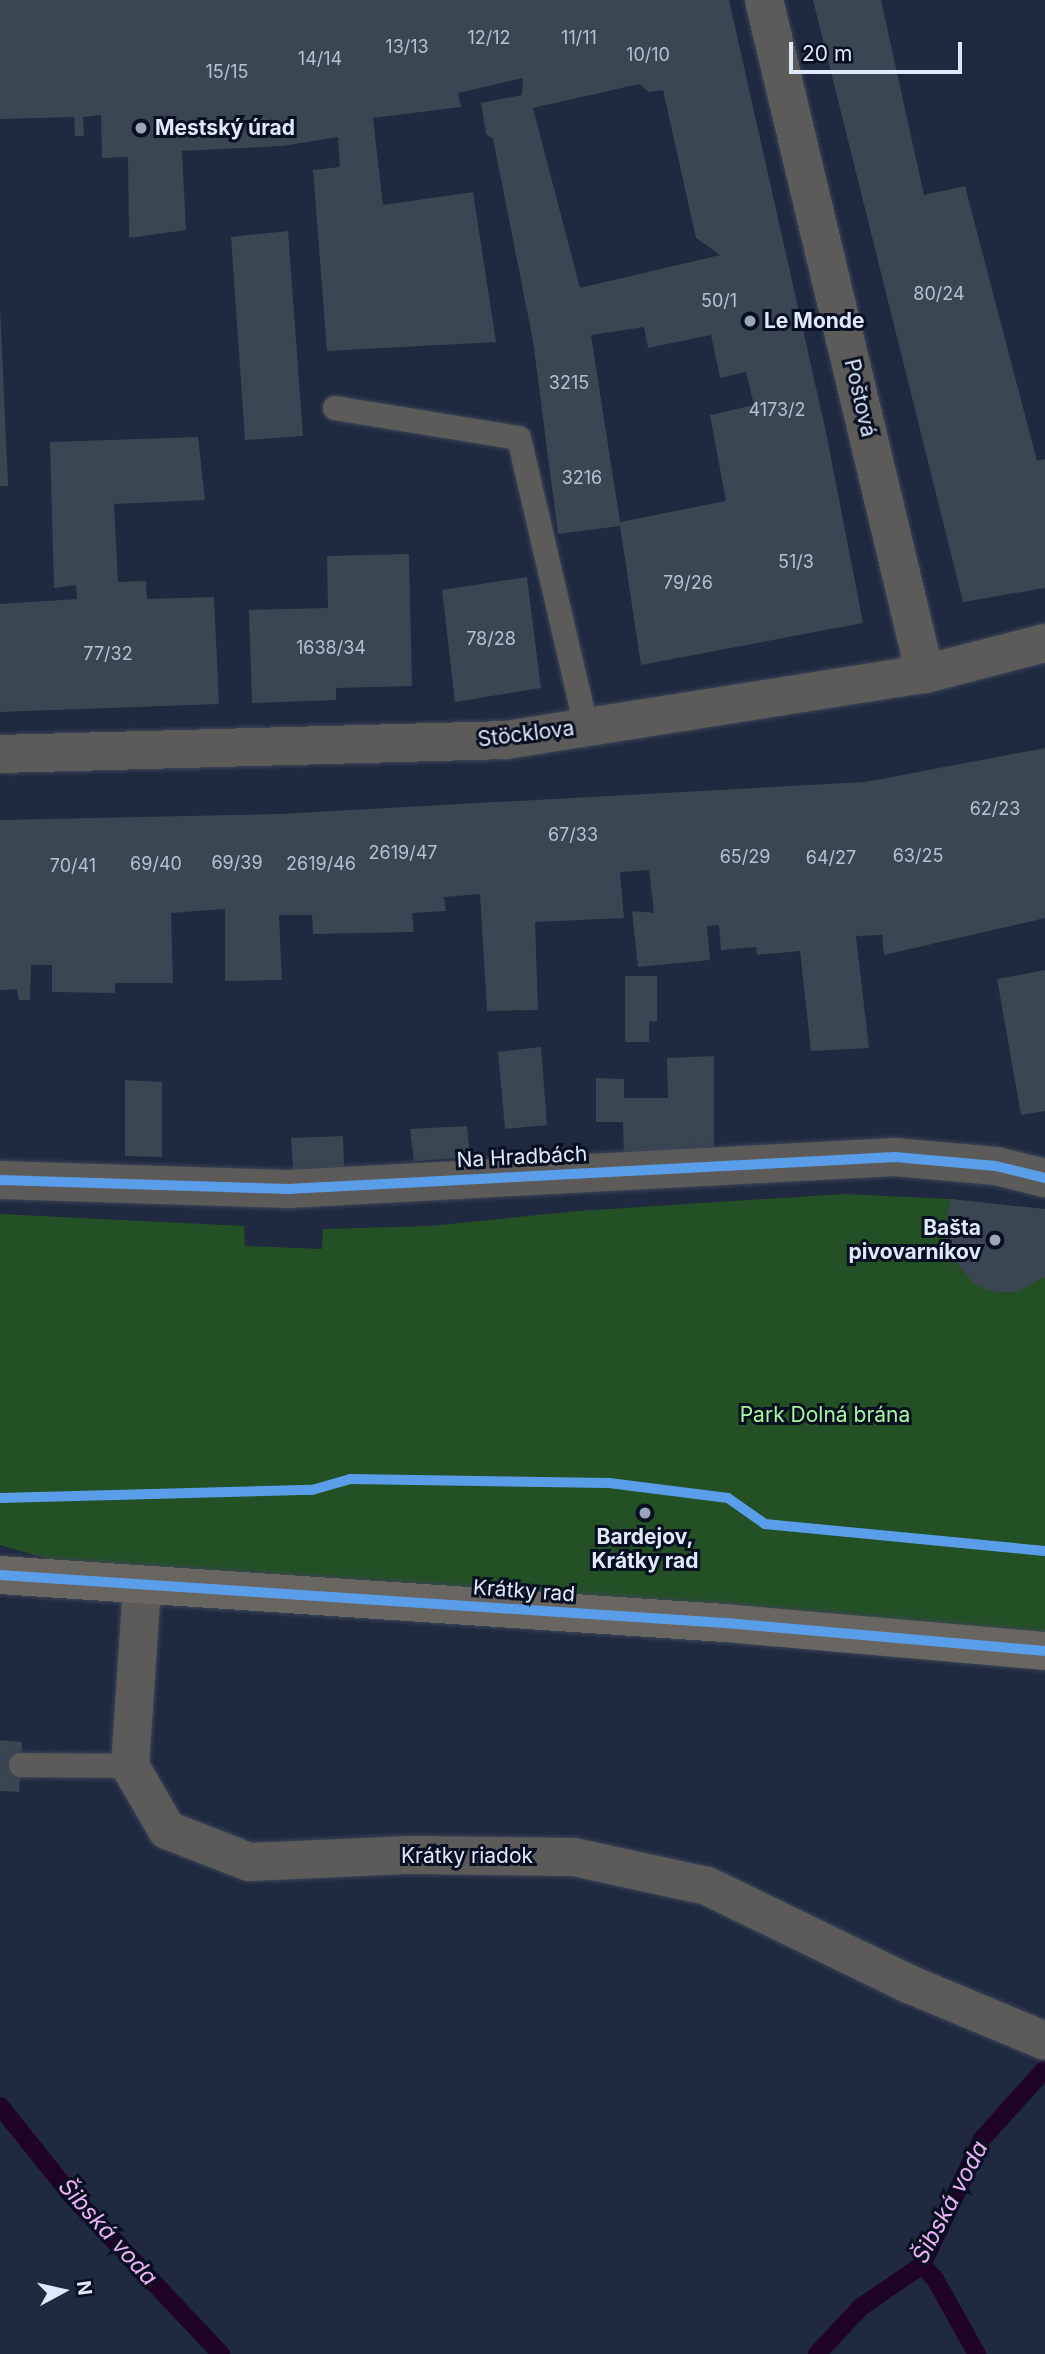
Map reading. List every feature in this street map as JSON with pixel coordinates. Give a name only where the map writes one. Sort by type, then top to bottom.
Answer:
[{"type":"main road","name":"Krátky rad","points":[[0,1575],[725,1623],[1045,1651]]},
{"type":"street","name":"Poštová","points":[[764,0],[926,674]]},
{"type":"street","name":"Stöcklova","points":[[0,754],[506,740],[926,674],[1045,643]]},
{"type":"street","name":"Na Hradbách","points":[[0,1180],[288,1189],[895,1157],[996,1167],[1045,1178]]},
{"type":"street","points":[[130,1766],[142,1586]]},
{"type":"street","name":"Krátky riadok","points":[[130,1766],[167,1830],[249,1862],[412,1855],[574,1857],[707,1886],[908,1984],[1045,2041]]},
{"type":"lane","points":[[335,408],[519,438],[586,727]]},
{"type":"lane","points":[[21,1765],[130,1766]]},
{"type":"green space","name":"Park Dolná brána","points":[[844,1194],[951,1199],[1045,1211],[1045,1652],[142,1586],[0,1545],[0,1214],[244,1226],[245,1246],[322,1249],[323,1229],[430,1226],[578,1211]]},
{"type":"building","points":[[0,0],[729,0],[826,432],[863,623],[641,665],[620,526],[558,534],[533,341],[493,139],[486,134],[481,103],[522,95],[523,78],[458,93],[461,107],[373,118],[383,205],[473,192],[496,342],[327,351],[313,170],[340,167],[338,137],[282,146],[182,151],[186,230],[129,238],[128,157],[102,158],[101,115],[83,117],[84,136],[75,136],[74,117],[0,119]],"holes":[[[639,84],[649,92],[663,90],[696,238],[720,255],[580,288],[533,108]],[[644,327],[648,348],[711,335],[720,378],[746,372],[754,405],[710,415],[726,501],[620,522],[591,335]]]},
{"type":"building","points":[[813,0],[881,0],[924,195],[965,186],[1037,461],[1045,459],[1045,588],[963,602]]},
{"type":"building","points":[[288,231],[303,436],[245,440],[231,237]]},
{"type":"building","points":[[0,305],[8,486],[0,486]]},
{"type":"building","points":[[198,437],[205,500],[114,504],[118,582],[146,581],[147,599],[214,597],[219,704],[0,712],[0,604],[77,599],[76,585],[54,588],[50,442]]},
{"type":"building","points":[[409,554],[412,686],[336,688],[336,700],[252,703],[249,610],[328,608],[327,556]]},
{"type":"building","points":[[527,577],[541,688],[455,702],[442,590]]},
{"type":"building","points":[[1045,748],[1045,918],[884,955],[882,935],[856,936],[869,1048],[811,1051],[800,951],[757,955],[756,947],[721,950],[719,925],[707,926],[710,960],[638,967],[632,911],[654,913],[649,870],[620,872],[624,918],[535,922],[538,1010],[487,1011],[480,894],[444,897],[446,911],[412,913],[414,932],[313,934],[312,915],[279,915],[282,980],[225,981],[225,909],[171,913],[173,983],[115,983],[115,993],[52,992],[52,965],[31,965],[30,1000],[19,1000],[17,989],[0,990],[0,820],[278,814],[865,782]]},
{"type":"building","points":[[1045,970],[1045,1111],[1021,1115],[997,979]]},
{"type":"building","points":[[625,976],[657,976],[657,1022],[649,1021],[649,1042],[625,1042]]},
{"type":"building","points":[[541,1047],[547,1125],[505,1129],[498,1052]]},
{"type":"building","points":[[714,1056],[714,1157],[624,1160],[623,1122],[596,1122],[596,1078],[624,1079],[624,1098],[668,1098],[667,1058]]},
{"type":"building","points":[[125,1080],[162,1082],[162,1157],[125,1156]]},
{"type":"building","points":[[467,1126],[470,1157],[414,1161],[410,1129]]},
{"type":"building","points":[[343,1136],[344,1167],[293,1170],[291,1138]]},
{"type":"building","name":"Bašta pivovarníkov","points":[[951,1199],[1045,1209],[1045,1277],[1016,1292],[994,1292],[975,1285],[948,1253],[944,1227]]},
{"type":"building","points":[[0,1740],[22,1742],[19,1792],[0,1791]]},
{"type":"waterway","name":"Šibská voda","points":[[817,2354],[861,2307],[922,2265],[982,2139],[1045,2069]]},
{"type":"waterway","name":"Šibská voda","points":[[0,2106],[73,2197],[221,2354]]},
{"type":"waterway","points":[[922,2265],[935,2279],[977,2354]]},
{"type":"cycle path","points":[[0,1180],[288,1189],[895,1157],[996,1166],[1045,1178]]},
{"type":"cycle path","points":[[0,1498],[312,1490],[350,1479],[609,1483],[728,1498],[765,1524],[1045,1551]]},
{"type":"cycle path","points":[[0,1575],[725,1623],[1045,1651]]},
{"type":"place","name":"Mestský úrad","points":[[141,128]]},
{"type":"place","name":"Le Monde","points":[[750,321]]},
{"type":"place","name":"Bašta pivovarníkov","points":[[995,1240]]},
{"type":"place","name":"Bardejov, Krátky rad","points":[[645,1513]]}]
